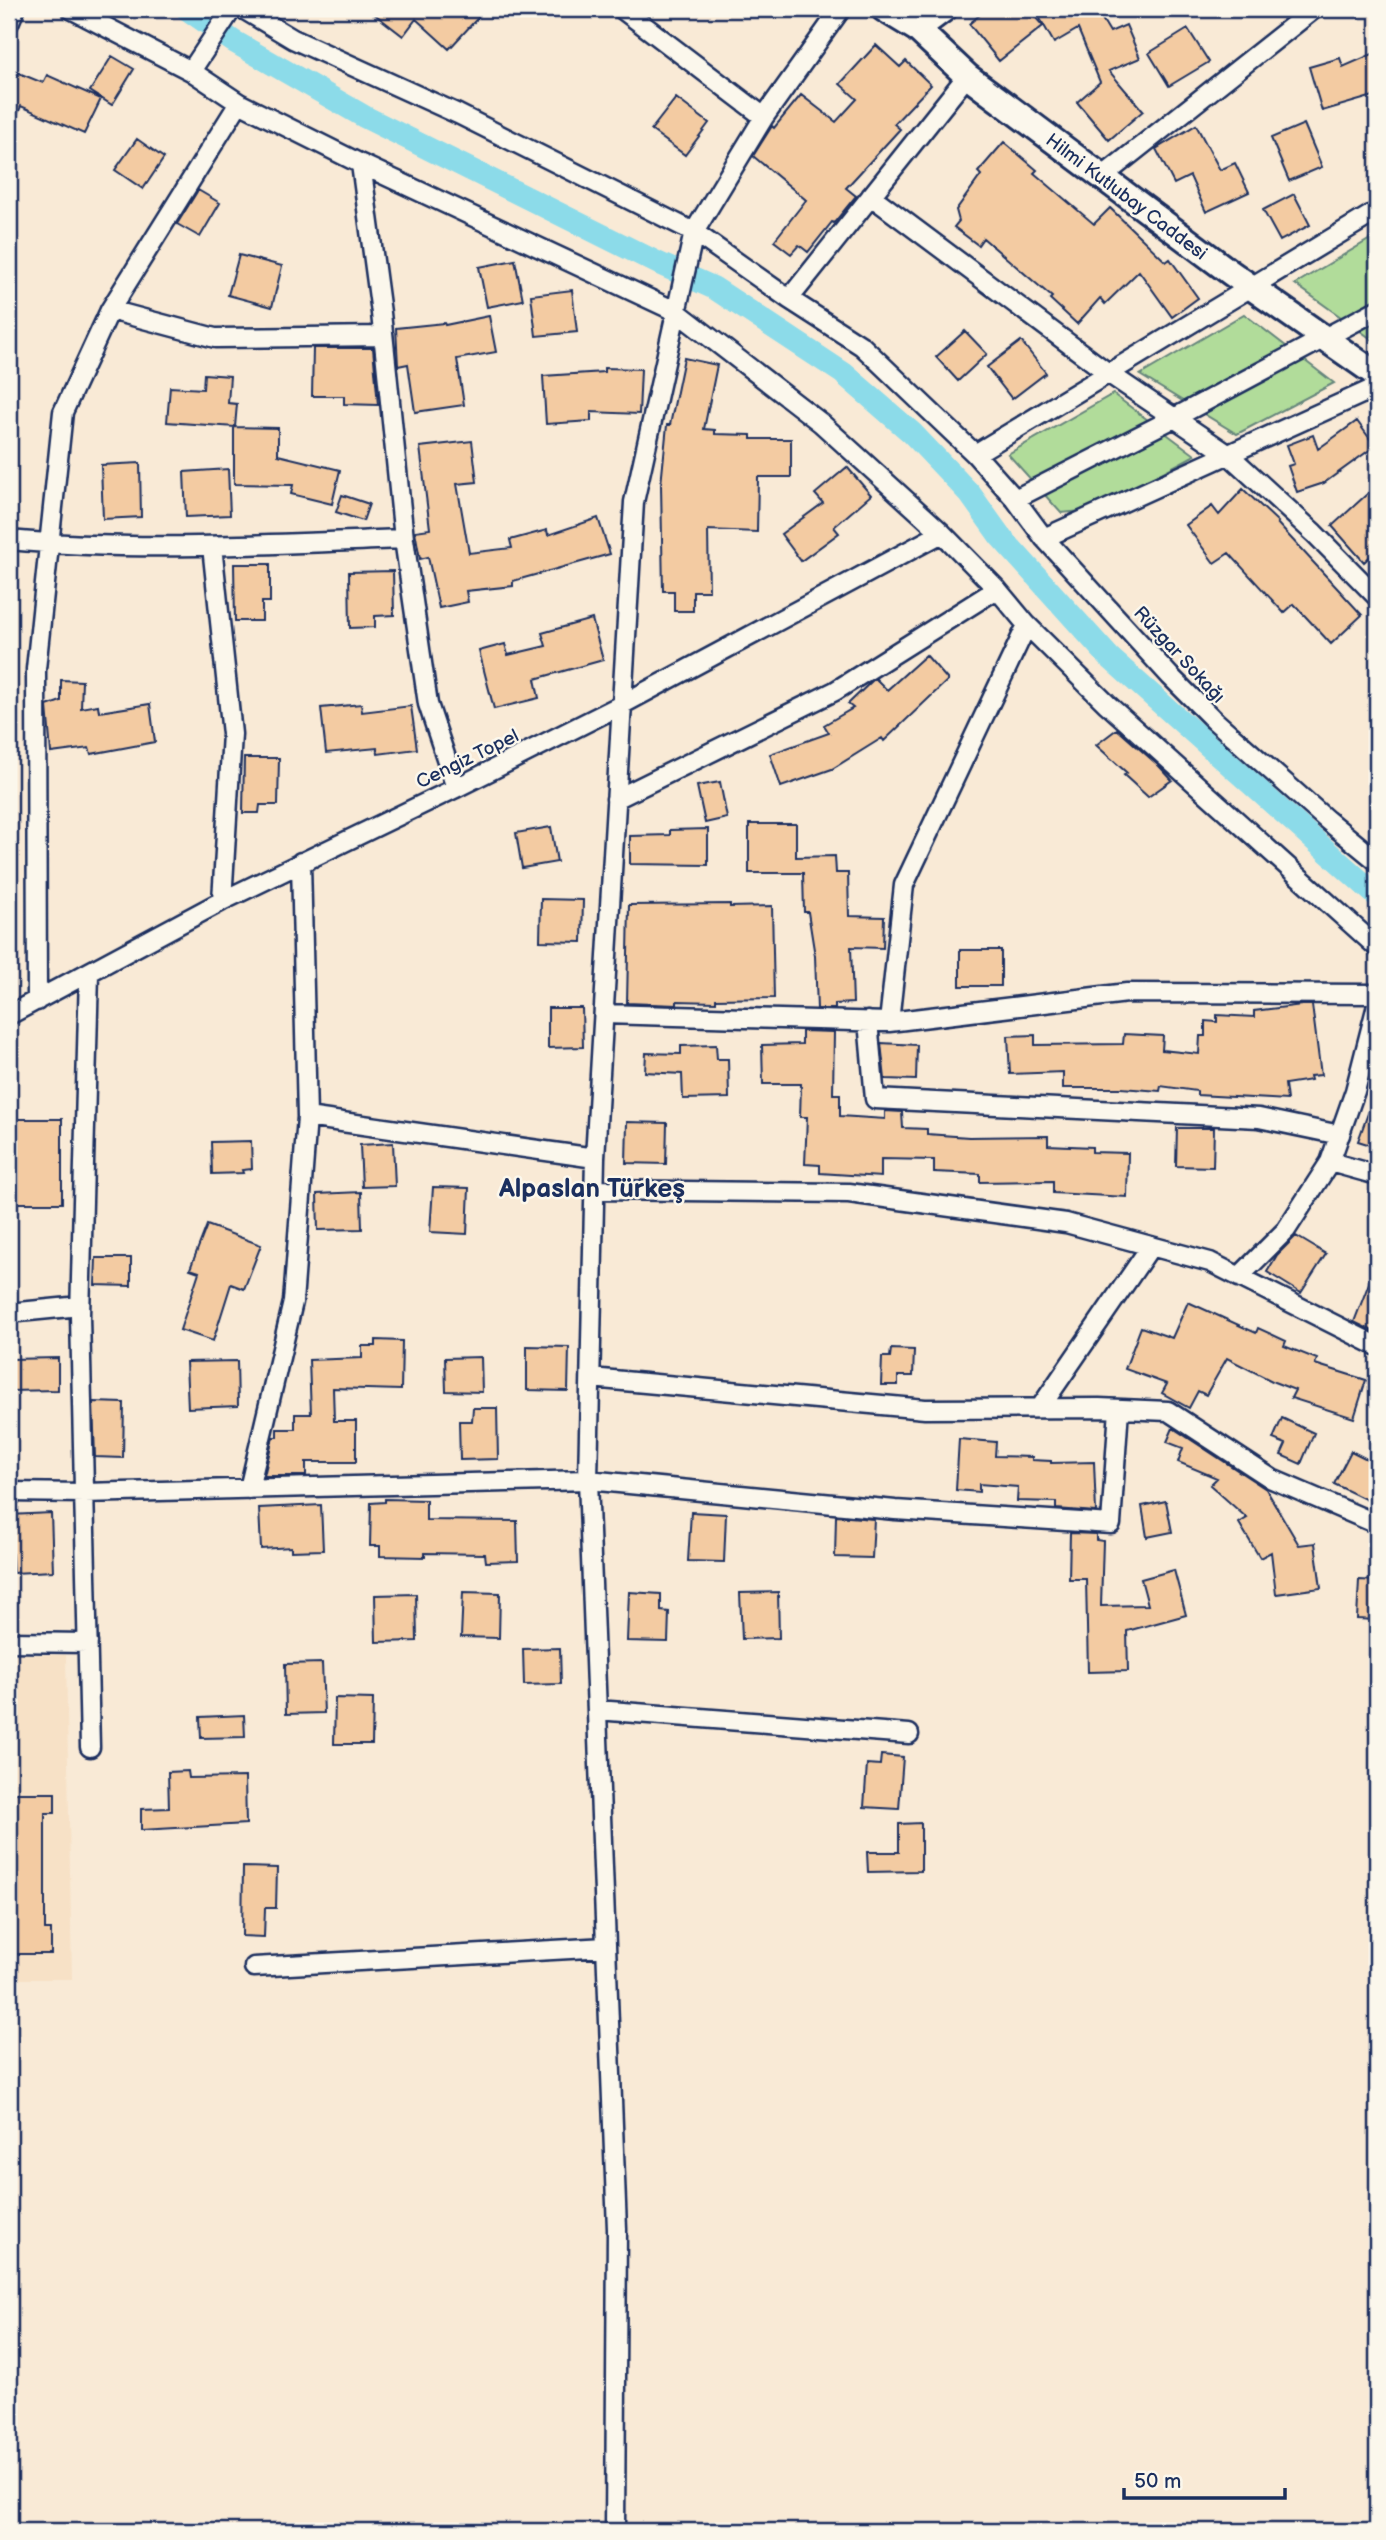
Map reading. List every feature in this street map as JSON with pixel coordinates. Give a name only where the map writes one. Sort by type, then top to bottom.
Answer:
[{"type":"street","points":[[9,23],[15,9]]},
{"type":"street","points":[[71,9],[191,71],[239,103],[361,164],[677,312],[821,422],[942,533],[997,589],[1027,625],[1107,704],[1377,947]]},
{"type":"street","points":[[91,9],[121,35]]},
{"type":"street","points":[[191,71],[232,9]]},
{"type":"street","name":"Rüzgar Sokağı","points":[[243,9],[293,39],[458,114],[694,232],[862,346],[975,454],[1015,499],[1044,538],[1170,676],[1214,720],[1377,861]]},
{"type":"street","points":[[622,9],[764,117]]},
{"type":"street","points":[[615,2531],[617,2229],[589,1480],[595,1158],[634,502],[694,232],[764,117],[841,9]]},
{"type":"street","name":"Hilmi Kutlubay Caddesi","points":[[884,9],[917,29],[967,76],[1102,177],[1377,375]]},
{"type":"street","points":[[917,29],[944,9]]},
{"type":"street","points":[[1102,177],[1314,9]]},
{"type":"street","points":[[789,299],[967,76]]},
{"type":"street","points":[[37,1001],[36,670],[63,412],[110,310],[239,103]]},
{"type":"street","points":[[361,164],[383,336],[404,539],[428,704],[456,788]]},
{"type":"street","points":[[871,196],[1108,373],[1229,455],[1314,533],[1377,597]]},
{"type":"street","points":[[975,454],[1250,286],[1377,212]]},
{"type":"street","points":[[110,310],[215,338],[383,336]]},
{"type":"street","points":[[1015,499],[1377,310]]},
{"type":"street","points":[[1044,538],[1377,387]]},
{"type":"street","name":"Cengiz Topel","points":[[9,1015],[222,901],[621,705],[942,533]]},
{"type":"street","points":[[9,540],[48,544],[212,546],[404,539]]},
{"type":"street","points":[[212,546],[232,734],[222,901]]},
{"type":"street","points":[[616,799],[835,691],[997,589]]},
{"type":"street","points":[[889,1022],[904,885],[1027,625]]},
{"type":"street","points":[[248,1489],[293,1302],[307,1116],[301,862]]},
{"type":"street","points":[[89,973],[80,1306],[90,1747]]},
{"type":"street","points":[[604,1014],[889,1022],[1127,993],[1377,994]]},
{"type":"street","points":[[1238,1277],[1286,1230],[1331,1162],[1355,1091],[1377,1005]]},
{"type":"street","points":[[868,1021],[874,1099],[1259,1118],[1340,1135]]},
{"type":"street","points":[[307,1116],[595,1158]]},
{"type":"street","points":[[1331,1162],[1377,1175]]},
{"type":"street","points":[[595,1190],[849,1193],[1066,1223],[1210,1262],[1377,1346]]},
{"type":"street","points":[[1040,1408],[1152,1246]]},
{"type":"street","points":[[9,1313],[80,1306]]},
{"type":"street","points":[[591,1378],[925,1409],[1168,1411],[1272,1479],[1377,1524]]},
{"type":"street","points":[[9,1492],[84,1493],[589,1480],[895,1510],[1111,1524],[1119,1409]]},
{"type":"street","points":[[9,1642],[88,1643]]},
{"type":"street","points":[[597,1710],[909,1734]]},
{"type":"street","points":[[254,1967],[606,1947]]},
{"type":"shaded area","points":[[9,1654],[66,1655],[72,1979],[9,1979]]},
{"type":"green space","points":[[1377,235],[1377,343],[1295,284]]},
{"type":"green space","points":[[1244,314],[1334,383],[1237,434],[1140,375]]},
{"type":"green space","points":[[1113,394],[1195,455],[1093,510],[1061,513],[1008,454]]},
{"type":"building","points":[[368,9],[486,9],[449,49],[416,19],[403,36]]},
{"type":"building","points":[[987,9],[1028,9],[1043,26],[999,61],[969,24]]},
{"type":"building","points":[[1048,9],[1096,9],[1110,32],[1126,25],[1140,58],[1109,71],[1143,111],[1109,140],[1077,102],[1100,82],[1078,29],[1054,43],[1038,15]]},
{"type":"building","points":[[1188,29],[1209,62],[1169,86],[1149,53]]},
{"type":"building","points":[[876,45],[900,67],[906,61],[931,85],[894,124],[900,129],[846,188],[856,196],[834,223],[832,222],[808,252],[799,245],[791,254],[774,241],[806,200],[753,156],[772,126],[774,128],[801,95],[836,122],[857,99],[840,84]]},
{"type":"building","points":[[1377,52],[1377,95],[1322,111],[1309,67],[1340,58],[1343,67]]},
{"type":"building","points":[[112,56],[134,69],[112,105],[90,91]]},
{"type":"building","points":[[9,69],[43,83],[47,75],[101,99],[84,134],[21,106],[9,135]]},
{"type":"building","points":[[676,98],[709,123],[685,155],[651,130]]},
{"type":"building","points":[[1304,124],[1322,167],[1289,181],[1271,138]]},
{"type":"building","points":[[1196,125],[1220,170],[1235,163],[1249,192],[1206,212],[1190,176],[1174,184],[1156,149]]},
{"type":"building","points":[[137,139],[164,158],[143,189],[115,170]]},
{"type":"building","points":[[1004,142],[1037,170],[1034,173],[1094,224],[1110,208],[1166,262],[1170,259],[1198,298],[1172,317],[1139,271],[1105,304],[1100,298],[1077,324],[1050,299],[1052,297],[983,238],[978,245],[954,227],[959,221],[956,210],[981,175],[978,172]]},
{"type":"building","points":[[198,190],[220,203],[200,237],[177,224]]},
{"type":"building","points":[[1294,194],[1310,225],[1280,241],[1263,210]]},
{"type":"building","points":[[239,255],[282,266],[272,307],[228,295]]},
{"type":"building","points":[[515,260],[523,300],[487,307],[479,267]]},
{"type":"building","points":[[572,290],[577,332],[536,336],[531,295]]},
{"type":"building","points":[[489,316],[496,352],[457,359],[464,405],[415,412],[408,364],[398,366],[396,328],[445,325]]},
{"type":"building","points":[[965,331],[987,354],[958,381],[936,357]]},
{"type":"building","points":[[1021,341],[1046,373],[1012,399],[987,367]]},
{"type":"building","points":[[313,348],[373,348],[378,405],[344,404],[344,396],[312,396]]},
{"type":"building","points":[[684,358],[717,365],[704,429],[715,430],[715,434],[751,435],[751,439],[791,439],[791,477],[758,477],[757,532],[708,530],[709,591],[693,591],[693,611],[674,611],[674,591],[663,591],[661,485],[667,425],[670,425]]},
{"type":"building","points":[[604,368],[641,369],[639,414],[591,412],[591,421],[546,424],[543,376],[604,372]]},
{"type":"building","points":[[204,374],[230,376],[228,403],[237,404],[235,427],[167,422],[170,387],[203,389]]},
{"type":"building","points":[[1357,421],[1375,446],[1324,483],[1297,492],[1288,466],[1294,464],[1287,445],[1313,435],[1318,449]]},
{"type":"building","points":[[234,427],[278,428],[278,455],[340,470],[332,504],[291,494],[293,485],[234,484]]},
{"type":"building","points":[[472,441],[477,482],[457,484],[469,553],[512,548],[510,540],[547,530],[548,535],[598,518],[610,554],[513,581],[513,586],[466,591],[468,602],[439,608],[428,557],[420,559],[415,531],[430,529],[420,447]]},
{"type":"building","points":[[140,463],[141,517],[103,519],[101,465]]},
{"type":"building","points":[[847,467],[871,495],[834,527],[839,533],[801,561],[781,534],[823,503],[815,494]]},
{"type":"building","points":[[228,469],[230,515],[186,517],[184,472]]},
{"type":"building","points":[[1377,485],[1377,550],[1364,562],[1332,526]]},
{"type":"building","points":[[1243,489],[1278,522],[1362,615],[1331,644],[1294,604],[1284,613],[1229,553],[1214,563],[1186,525],[1212,506],[1219,515]]},
{"type":"building","points":[[342,495],[369,504],[363,521],[336,512]]},
{"type":"building","points":[[234,564],[270,564],[270,602],[262,602],[262,621],[235,621]]},
{"type":"building","points":[[393,571],[394,615],[375,616],[375,627],[350,628],[349,572]]},
{"type":"building","points":[[592,619],[603,660],[535,679],[539,698],[494,709],[479,651],[505,644],[508,655],[546,646],[542,633]]},
{"type":"building","points":[[926,655],[948,680],[884,741],[882,738],[832,769],[781,787],[770,754],[829,733],[824,725],[853,708],[848,704],[873,680],[876,679],[887,690]]},
{"type":"building","points":[[61,680],[82,681],[81,708],[98,705],[99,712],[150,704],[155,742],[91,754],[89,748],[51,753],[47,706],[61,701]]},
{"type":"building","points":[[361,704],[362,712],[411,706],[417,749],[378,754],[377,748],[326,753],[321,708]]},
{"type":"building","points":[[1117,729],[1172,780],[1148,797],[1124,775],[1127,773],[1096,745]]},
{"type":"building","points":[[244,758],[279,758],[278,805],[260,805],[259,813],[243,813]]},
{"type":"building","points":[[720,782],[727,818],[705,823],[697,786]]},
{"type":"building","points":[[749,824],[796,824],[796,857],[835,856],[836,873],[848,873],[849,916],[884,917],[883,948],[851,947],[853,1003],[835,1004],[835,1009],[817,1009],[815,956],[808,912],[804,912],[803,873],[749,873]]},
{"type":"building","points":[[551,827],[557,862],[522,868],[516,833]]},
{"type":"building","points":[[708,829],[708,865],[630,864],[630,836],[670,835],[670,830]]},
{"type":"building","points":[[541,899],[583,900],[582,942],[540,941]]},
{"type":"building","points":[[730,904],[730,907],[772,906],[774,998],[716,999],[716,1002],[677,1001],[677,1005],[627,1003],[629,905]]},
{"type":"building","points":[[960,950],[1001,950],[1001,986],[960,986]]},
{"type":"building","points":[[1312,1005],[1321,1075],[1310,1076],[1311,1080],[1285,1084],[1287,1100],[1197,1095],[1197,1091],[1161,1086],[1160,1091],[1063,1088],[1063,1072],[1010,1074],[1008,1036],[1035,1035],[1035,1045],[1123,1044],[1124,1034],[1163,1036],[1162,1050],[1199,1054],[1200,1036],[1205,1036],[1205,1021],[1217,1022],[1217,1015],[1254,1017],[1254,1011]]},
{"type":"building","points":[[548,1008],[582,1008],[583,1047],[548,1048]]},
{"type":"building","points":[[802,1031],[834,1032],[833,1094],[840,1094],[840,1116],[885,1119],[885,1111],[902,1112],[903,1128],[927,1129],[927,1134],[969,1137],[1048,1136],[1048,1145],[1092,1147],[1092,1152],[1128,1153],[1127,1197],[1053,1193],[1053,1181],[980,1182],[980,1174],[934,1172],[934,1160],[881,1159],[881,1177],[820,1173],[820,1165],[805,1164],[807,1117],[800,1117],[801,1084],[763,1084],[762,1045],[802,1044]]},
{"type":"building","points":[[881,1043],[917,1045],[916,1080],[885,1079]]},
{"type":"building","points":[[716,1045],[717,1059],[728,1059],[729,1098],[683,1099],[682,1074],[645,1072],[646,1053],[681,1054],[681,1046]]},
{"type":"building","points":[[1377,1094],[1377,1147],[1358,1141]]},
{"type":"building","points":[[9,1119],[62,1119],[62,1203],[9,1203]]},
{"type":"building","points":[[627,1122],[667,1123],[666,1164],[626,1163]]},
{"type":"building","points":[[1177,1128],[1214,1128],[1213,1167],[1176,1166]]},
{"type":"building","points":[[251,1141],[252,1169],[242,1170],[243,1173],[212,1174],[211,1142]]},
{"type":"building","points":[[393,1143],[395,1186],[362,1187],[360,1145]]},
{"type":"building","points":[[433,1187],[469,1188],[467,1234],[430,1232]]},
{"type":"building","points":[[361,1192],[362,1229],[318,1230],[317,1194]]},
{"type":"building","points":[[207,1225],[261,1245],[244,1289],[231,1284],[213,1341],[180,1330],[199,1272],[190,1269]]},
{"type":"building","points":[[1296,1236],[1326,1254],[1301,1293],[1267,1272],[1277,1255]]},
{"type":"building","points":[[96,1258],[131,1258],[131,1286],[95,1285]]},
{"type":"building","points":[[1377,1265],[1377,1333],[1354,1322]]},
{"type":"building","points":[[1188,1302],[1256,1333],[1258,1328],[1286,1341],[1284,1346],[1317,1359],[1315,1364],[1366,1380],[1354,1418],[1291,1398],[1295,1390],[1227,1358],[1206,1395],[1198,1391],[1189,1408],[1162,1393],[1167,1384],[1125,1369],[1141,1327],[1172,1338]]},
{"type":"building","points":[[376,1340],[402,1341],[401,1390],[333,1388],[334,1421],[356,1421],[356,1462],[306,1462],[306,1476],[264,1476],[273,1437],[277,1437],[277,1429],[295,1429],[295,1414],[311,1414],[309,1360],[362,1358],[362,1346],[376,1346]]},
{"type":"building","points":[[527,1346],[569,1347],[568,1391],[527,1390]]},
{"type":"building","points":[[891,1349],[914,1350],[913,1376],[898,1376],[898,1385],[881,1385],[882,1357],[890,1357]]},
{"type":"building","points":[[481,1357],[482,1392],[446,1391],[445,1358]]},
{"type":"building","points":[[58,1358],[58,1390],[9,1391],[9,1359]]},
{"type":"building","points":[[237,1361],[238,1406],[188,1408],[186,1362]]},
{"type":"building","points":[[93,1402],[124,1403],[123,1458],[95,1457]]},
{"type":"building","points":[[473,1408],[497,1408],[498,1459],[460,1460],[459,1421],[472,1421]]},
{"type":"building","points":[[1282,1418],[1314,1433],[1301,1464],[1281,1455],[1286,1444],[1273,1439]]},
{"type":"building","points":[[1173,1428],[1266,1489],[1299,1545],[1315,1543],[1321,1588],[1276,1594],[1271,1552],[1260,1558],[1239,1523],[1247,1518],[1210,1485],[1217,1478],[1178,1462],[1183,1448],[1167,1442]]},
{"type":"building","points":[[959,1439],[996,1442],[995,1456],[1032,1457],[1032,1460],[1051,1463],[1094,1462],[1096,1512],[1056,1509],[1056,1502],[1017,1501],[1018,1487],[979,1484],[979,1492],[956,1490]]},
{"type":"building","points":[[1351,1451],[1377,1464],[1377,1483],[1369,1501],[1334,1484]]},
{"type":"building","points":[[385,1499],[426,1500],[426,1520],[517,1521],[518,1561],[486,1562],[485,1554],[425,1553],[425,1557],[380,1556],[380,1546],[370,1546],[371,1503],[385,1502]]},
{"type":"building","points":[[1166,1501],[1172,1532],[1147,1537],[1142,1506]]},
{"type":"building","points":[[321,1505],[323,1550],[291,1551],[291,1547],[261,1549],[259,1508]]},
{"type":"building","points":[[691,1512],[726,1514],[724,1562],[688,1561]]},
{"type":"building","points":[[51,1513],[53,1571],[13,1573],[12,1554],[9,1554],[9,1515]]},
{"type":"building","points":[[836,1516],[874,1519],[872,1558],[835,1557]]},
{"type":"building","points":[[1070,1533],[1096,1534],[1096,1540],[1103,1541],[1101,1606],[1148,1605],[1141,1579],[1174,1570],[1186,1615],[1127,1631],[1128,1671],[1088,1672],[1086,1579],[1069,1579]]},
{"type":"building","points":[[1359,1580],[1377,1581],[1377,1620],[1357,1619]]},
{"type":"building","points":[[463,1592],[500,1593],[499,1638],[461,1637]]},
{"type":"building","points":[[629,1592],[661,1594],[661,1611],[669,1612],[668,1642],[627,1641]]},
{"type":"building","points":[[778,1592],[779,1638],[742,1639],[740,1593]]},
{"type":"building","points":[[416,1594],[417,1641],[376,1642],[375,1595]]},
{"type":"building","points":[[560,1648],[561,1684],[524,1685],[523,1649]]},
{"type":"building","points":[[322,1663],[324,1713],[286,1714],[285,1664]]},
{"type":"building","points":[[335,1698],[373,1699],[372,1744],[334,1744]]},
{"type":"building","points":[[244,1715],[245,1737],[201,1738],[200,1717]]},
{"type":"building","points":[[881,1755],[903,1757],[899,1809],[864,1807],[867,1764],[880,1765]]},
{"type":"building","points":[[188,1771],[189,1778],[245,1777],[246,1824],[141,1830],[141,1809],[169,1808],[168,1772]]},
{"type":"building","points":[[9,1793],[55,1793],[55,1813],[45,1813],[45,1930],[51,1930],[51,1954],[9,1954]]},
{"type":"building","points":[[921,1823],[921,1871],[868,1872],[867,1852],[899,1852],[899,1824]]},
{"type":"building","points":[[243,1867],[277,1868],[276,1908],[265,1908],[264,1937],[242,1936]]},
{"type":"waterway","points":[[187,9],[233,41],[365,117],[660,264],[714,288],[843,373],[912,433],[970,494],[1000,536],[1109,657],[1377,896]]},
{"type":"district","name":"Alpaslan Türkeş","points":[[592,1188]]}]
